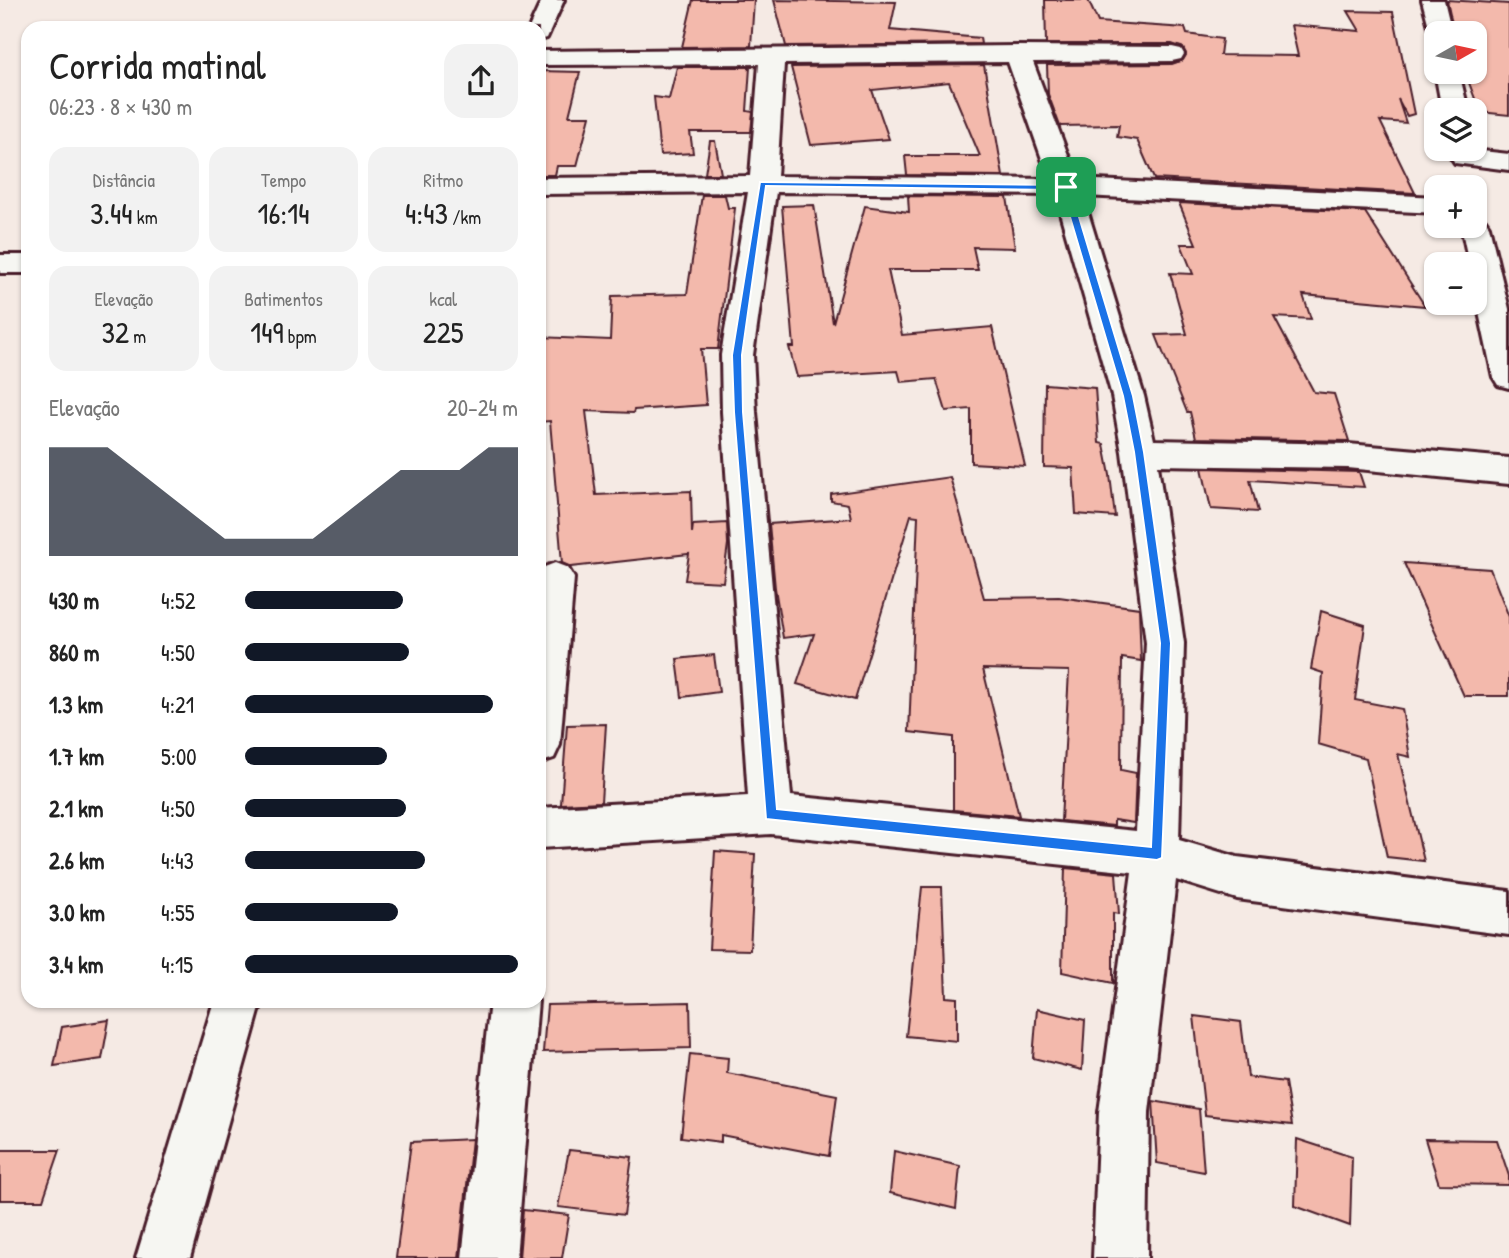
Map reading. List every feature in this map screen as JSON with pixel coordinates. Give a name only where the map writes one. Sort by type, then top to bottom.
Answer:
[{"type":"street","points":[[544,21],[553,0]]},
{"type":"street","points":[[1433,0],[1437,21]]},
{"type":"street","points":[[1017,53],[1066,187],[1128,396],[1139,452],[1166,643],[1157,854],[1124,1112],[1121,1258]]},
{"type":"street","points":[[546,58],[1172,54]]},
{"type":"street","points":[[771,814],[738,412],[737,355],[763,184],[772,57]]},
{"type":"street","points":[[1487,158],[1509,162]]},
{"type":"street","points":[[546,186],[763,184],[1066,187],[1424,204]]},
{"type":"street","points":[[1478,238],[1509,377]]},
{"type":"street","points":[[0,264],[21,264]]},
{"type":"street","points":[[1139,452],[1348,456],[1509,471]]},
{"type":"street","points":[[546,672],[555,578]]},
{"type":"street","points":[[546,828],[771,814],[1157,854],[1237,878],[1509,913]]},
{"type":"street","points":[[163,1258],[236,1008]]},
{"type":"street","points":[[489,1258],[513,1008]]},
{"type":"building","points":[[693,0],[754,0],[751,46],[682,47]]},
{"type":"building","points":[[774,0],[896,2],[890,30],[980,38],[981,44],[786,46]]},
{"type":"building","points":[[1045,0],[1088,0],[1098,22],[1185,28],[1187,34],[1222,39],[1220,55],[1298,56],[1291,25],[1360,31],[1348,11],[1393,12],[1414,114],[1407,116],[1398,99],[1406,123],[1380,121],[1415,193],[1154,179],[1137,140],[1117,137],[1119,125],[1060,126],[1048,94],[1047,65],[1172,64],[1183,60],[1186,55],[1183,48],[1172,44],[1046,44]]},
{"type":"building","points":[[1447,0],[1509,4],[1509,115],[1487,113],[1487,98],[1475,98],[1470,84],[1488,84],[1488,21],[1451,21]]},
{"type":"building","points":[[984,65],[1003,176],[907,175],[905,156],[980,156],[949,82],[872,90],[889,139],[811,145],[791,67]]},
{"type":"building","points":[[677,67],[750,67],[747,111],[753,112],[751,132],[690,132],[693,153],[660,155],[654,97],[669,99]]},
{"type":"building","points":[[546,71],[580,72],[569,116],[590,116],[577,166],[557,166],[555,175],[546,175]]},
{"type":"building","points":[[710,141],[715,141],[721,174],[705,174]]},
{"type":"building","points":[[702,195],[725,195],[728,208],[735,208],[718,349],[701,349],[706,405],[634,410],[633,413],[586,411],[596,495],[691,491],[692,533],[693,525],[727,523],[728,544],[723,582],[685,580],[689,554],[571,567],[562,563],[550,421],[546,421],[546,337],[610,340],[612,296],[687,294]]},
{"type":"building","points":[[908,196],[1007,197],[1015,248],[973,247],[978,270],[888,270],[902,335],[992,327],[1025,466],[971,463],[971,409],[946,411],[936,379],[901,382],[898,371],[797,377],[789,347],[794,347],[782,206],[814,205],[833,323],[865,206],[909,212]]},
{"type":"building","points":[[1179,203],[1365,212],[1424,306],[1303,295],[1311,319],[1274,317],[1314,392],[1334,394],[1349,441],[1196,438],[1190,412],[1187,412],[1156,335],[1187,334],[1170,273],[1193,274],[1181,244],[1196,244]]},
{"type":"building","points":[[1045,384],[1095,388],[1099,443],[1104,444],[1115,517],[1076,514],[1073,468],[1044,467]]},
{"type":"building","points":[[1202,468],[1359,472],[1364,487],[1250,480],[1258,512],[1211,509]]},
{"type":"building","points":[[950,477],[984,598],[1059,597],[1139,608],[1141,661],[1122,658],[1121,770],[1136,773],[1134,823],[1114,820],[1114,826],[1061,821],[1069,671],[983,669],[1019,816],[953,810],[953,737],[909,732],[918,516],[911,515],[855,700],[797,684],[814,634],[783,638],[769,524],[851,518],[848,504],[831,501],[831,494]]},
{"type":"building","points":[[1404,563],[1490,569],[1509,617],[1509,696],[1464,696]]},
{"type":"building","points":[[1321,611],[1365,625],[1355,700],[1402,709],[1410,757],[1398,754],[1424,861],[1387,857],[1366,758],[1318,744],[1323,673],[1311,669]]},
{"type":"building","points":[[714,655],[719,692],[682,697],[677,659]]},
{"type":"building","points":[[606,724],[601,802],[561,804],[567,725]]},
{"type":"building","points":[[715,851],[755,854],[750,950],[709,949]]},
{"type":"building","points":[[1065,868],[1116,873],[1119,914],[1113,913],[1113,983],[1062,972]]},
{"type":"building","points":[[922,887],[942,887],[946,997],[957,998],[957,1041],[906,1036]]},
{"type":"building","points":[[690,1002],[691,1048],[543,1052],[547,1005]]},
{"type":"building","points":[[1037,1009],[1085,1020],[1082,1070],[1033,1058]]},
{"type":"building","points":[[1194,1016],[1241,1022],[1248,1077],[1285,1082],[1292,1125],[1205,1115]]},
{"type":"building","points":[[109,1020],[102,1059],[54,1066],[62,1027]]},
{"type":"building","points":[[690,1054],[728,1058],[727,1073],[837,1095],[829,1156],[721,1135],[721,1142],[681,1137]]},
{"type":"building","points":[[1153,1101],[1199,1109],[1204,1172],[1157,1163]]},
{"type":"building","points":[[472,1139],[459,1258],[396,1258],[411,1142]]},
{"type":"building","points":[[1297,1139],[1352,1157],[1350,1226],[1295,1206]]},
{"type":"building","points":[[1425,1139],[1497,1140],[1509,1176],[1509,1185],[1439,1184]]},
{"type":"building","points":[[0,1150],[60,1150],[43,1200],[0,1200]]},
{"type":"building","points":[[569,1150],[632,1157],[624,1215],[558,1207]]},
{"type":"building","points":[[894,1151],[960,1166],[956,1209],[890,1193]]},
{"type":"building","points":[[523,1210],[569,1215],[562,1258],[519,1258]]},
{"type":"route","points":[[763,184],[1066,187],[1128,396],[1139,452],[1166,643],[1157,854],[771,814],[738,412],[737,355],[763,184]]}]
